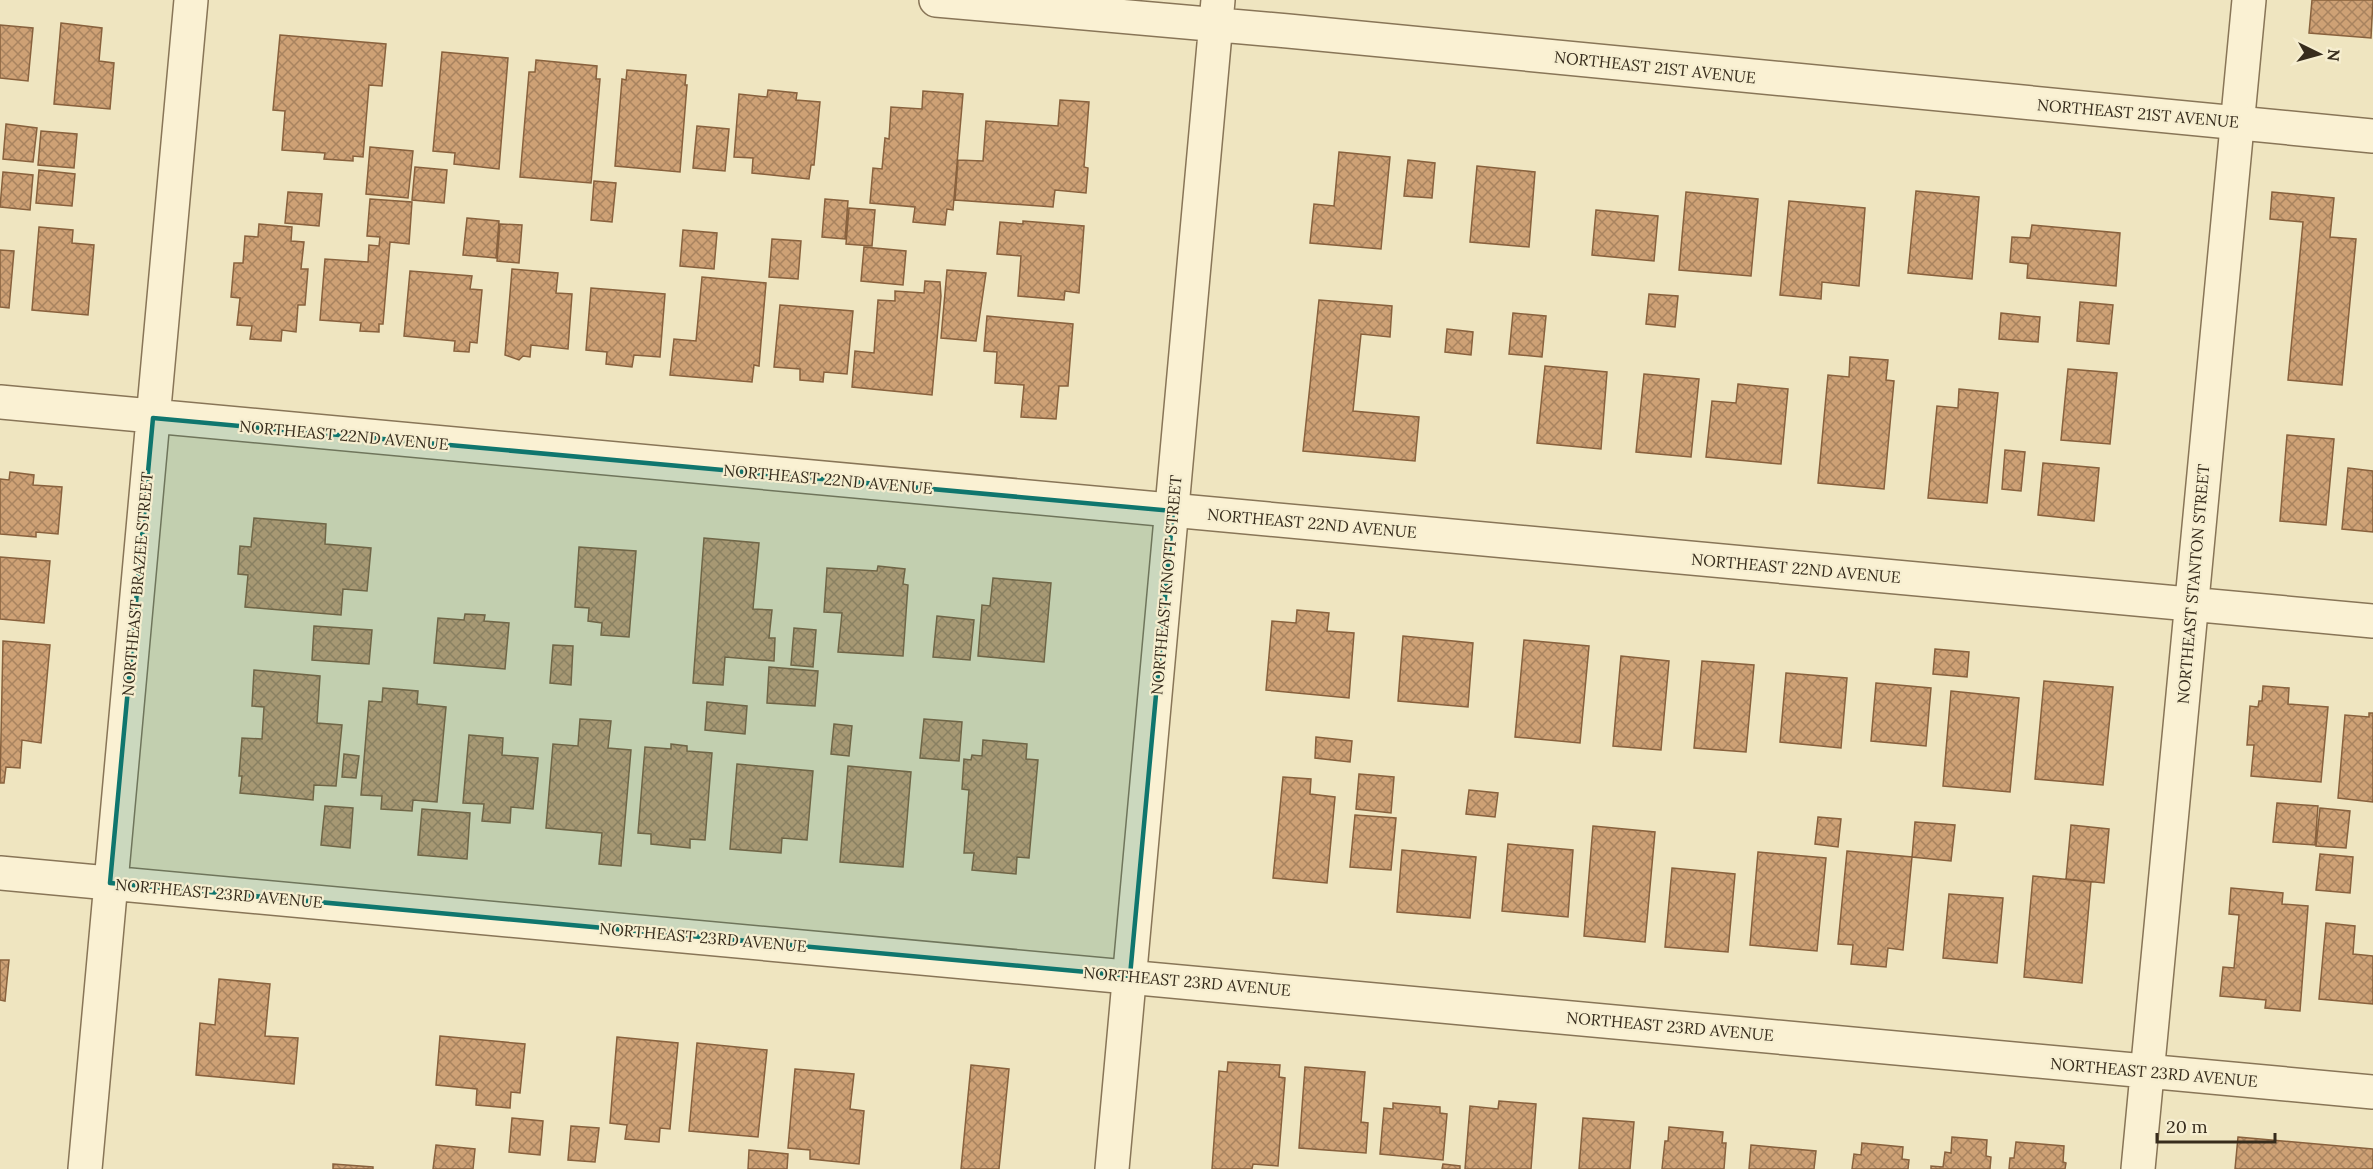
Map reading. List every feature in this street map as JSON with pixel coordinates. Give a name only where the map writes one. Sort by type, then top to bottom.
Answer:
[{"type":"street","name":"NORTHEAST BRAZEE STREET","points":[[86,1169],[191,0]]},
{"type":"street","name":"NORTHEAST 21ST AVENUE","points":[[936,0],[1217,12],[2237,123],[2373,135]]},
{"type":"street","name":"NORTHEAST STANTON STREET","points":[[2138,1169],[2249,0]]},
{"type":"street","name":"NORTHEAST KNOTT STREET","points":[[1112,1169],[1217,12]]},
{"type":"street","name":"NORTHEAST 22ND AVENUE","points":[[0,402],[153,418],[2373,621]]},
{"type":"street","name":"NORTHEAST 23RD AVENUE","points":[[0,873],[2373,1092]]},
{"type":"highlighted area","points":[[153,418],[1173,511],[1130,976],[110,883]]},
{"type":"building","points":[[2312,0],[2373,0],[2371,38],[2309,33]]},
{"type":"building","points":[[61,23],[102,28],[99,61],[114,63],[110,109],[54,104]]},
{"type":"building","points":[[0,25],[33,28],[28,81],[0,78]]},
{"type":"building","points":[[280,35],[386,44],[382,86],[369,85],[363,157],[353,156],[353,161],[324,159],[325,153],[282,150],[285,111],[273,110]]},
{"type":"building","points":[[442,52],[508,58],[499,169],[454,164],[455,153],[433,151]]},
{"type":"building","points":[[536,60],[597,66],[596,79],[600,79],[591,183],[520,177],[529,72],[535,72]]},
{"type":"building","points":[[627,70],[686,75],[680,172],[615,166],[622,79],[626,80]]},
{"type":"building","points":[[768,90],[797,93],[796,100],[820,102],[814,165],[811,165],[809,179],[752,173],[753,158],[734,157],[739,94],[767,97]]},
{"type":"building","points":[[923,91],[963,94],[953,210],[947,209],[945,225],[913,222],[915,207],[870,203],[873,168],[882,169],[885,138],[889,139],[891,107],[922,109]]},
{"type":"building","points":[[1060,100],[1089,102],[1084,167],[1088,168],[1086,193],[1055,190],[1053,207],[955,200],[958,160],[983,161],[986,121],[1058,126]]},
{"type":"building","points":[[6,124],[37,128],[33,162],[3,159]]},
{"type":"building","points":[[697,126],[729,129],[725,171],[693,168]]},
{"type":"building","points":[[41,131],[77,134],[74,168],[38,165]]},
{"type":"building","points":[[370,147],[413,151],[408,198],[366,194]]},
{"type":"building","points":[[1339,152],[1390,157],[1381,249],[1310,243],[1314,204],[1334,206]]},
{"type":"building","points":[[1408,160],[1435,163],[1432,198],[1404,196]]},
{"type":"building","points":[[1477,166],[1535,172],[1529,247],[1470,242]]},
{"type":"building","points":[[415,167],[447,170],[444,203],[412,200]]},
{"type":"building","points":[[39,170],[75,174],[72,206],[36,203]]},
{"type":"building","points":[[3,172],[33,175],[30,210],[0,207]]},
{"type":"building","points":[[594,181],[616,183],[612,222],[591,220]]},
{"type":"building","points":[[1916,191],[1979,197],[1972,279],[1908,273]]},
{"type":"building","points":[[288,192],[322,194],[319,226],[285,223]]},
{"type":"building","points":[[1686,192],[1758,199],[1751,276],[1679,270]]},
{"type":"building","points":[[2272,192],[2334,198],[2330,237],[2356,239],[2342,385],[2288,380],[2303,222],[2270,219]]},
{"type":"building","points":[[370,199],[412,202],[409,244],[390,242],[383,324],[379,324],[379,332],[360,331],[361,323],[320,320],[325,259],[368,262],[369,245],[379,246],[380,237],[367,236]]},
{"type":"building","points":[[825,199],[848,201],[845,239],[822,237]]},
{"type":"building","points":[[1789,201],[1865,208],[1859,286],[1822,282],[1821,299],[1780,295]]},
{"type":"building","points":[[849,208],[875,210],[872,246],[846,244]]},
{"type":"building","points":[[1596,210],[1658,216],[1654,261],[1592,255]]},
{"type":"building","points":[[467,218],[499,221],[496,258],[463,255]]},
{"type":"building","points":[[1023,221],[1084,226],[1079,293],[1065,291],[1064,300],[1018,296],[1021,256],[997,254],[1000,222],[1023,224]]},
{"type":"building","points":[[259,224],[292,227],[291,241],[304,242],[301,269],[308,269],[305,305],[298,305],[296,332],[282,330],[281,341],[250,339],[252,326],[237,325],[240,298],[231,297],[234,263],[243,263],[245,236],[258,237]]},
{"type":"building","points":[[500,224],[522,225],[519,263],[497,261]]},
{"type":"building","points":[[2032,225],[2120,233],[2116,286],[2027,278],[2028,264],[2010,262],[2012,237],[2030,238]]},
{"type":"building","points":[[39,227],[73,230],[72,243],[94,245],[88,315],[32,310]]},
{"type":"building","points":[[683,230],[717,233],[714,269],[680,266]]},
{"type":"building","points":[[772,239],[801,241],[798,279],[769,277]]},
{"type":"building","points":[[864,247],[906,251],[903,285],[861,281]]},
{"type":"building","points":[[0,250],[14,251],[9,308],[0,307]]},
{"type":"building","points":[[512,269],[558,273],[556,293],[572,294],[568,349],[531,345],[530,357],[523,356],[519,360],[505,355]]},
{"type":"building","points":[[947,270],[986,273],[976,341],[941,338]]},
{"type":"building","points":[[410,271],[472,276],[470,289],[482,290],[477,343],[470,342],[469,352],[454,351],[455,341],[404,336]]},
{"type":"building","points":[[702,277],[766,283],[759,366],[754,365],[752,382],[670,375],[674,339],[696,341]]},
{"type":"building","points":[[925,281],[940,282],[941,296],[932,395],[852,387],[855,351],[874,353],[878,300],[895,301],[895,291],[924,293]]},
{"type":"building","points":[[591,288],[665,294],[660,357],[634,355],[632,367],[606,364],[607,352],[586,350]]},
{"type":"building","points":[[1649,294],[1678,296],[1675,327],[1646,324]]},
{"type":"building","points":[[1319,300],[1392,306],[1390,337],[1361,334],[1353,411],[1419,417],[1415,461],[1303,451]]},
{"type":"building","points":[[2080,302],[2113,305],[2109,344],[2077,341]]},
{"type":"building","points":[[780,305],[853,311],[847,374],[824,372],[823,382],[800,380],[800,369],[774,367]]},
{"type":"building","points":[[1513,313],[1546,316],[1542,357],[1509,354]]},
{"type":"building","points":[[2001,313],[2040,317],[2038,342],[1999,339]]},
{"type":"building","points":[[987,316],[1073,324],[1068,386],[1059,386],[1056,419],[1021,417],[1024,385],[995,383],[997,352],[984,351]]},
{"type":"building","points":[[1447,329],[1473,332],[1471,355],[1445,352]]},
{"type":"building","points":[[1850,357],[1888,360],[1886,380],[1894,381],[1884,489],[1818,483],[1828,375],[1849,377]]},
{"type":"building","points":[[1545,366],[1607,372],[1601,449],[1537,443]]},
{"type":"building","points":[[2068,369],[2117,373],[2110,444],[2061,440]]},
{"type":"building","points":[[1644,374],[1699,379],[1691,457],[1636,452]]},
{"type":"building","points":[[1738,384],[1788,389],[1781,464],[1706,457],[1712,401],[1736,403]]},
{"type":"building","points":[[1959,389],[1998,393],[1987,503],[1928,498],[1937,406],[1958,408]]},
{"type":"building","points":[[2287,435],[2334,439],[2326,525],[2280,521]]},
{"type":"building","points":[[2005,450],[2025,452],[2021,491],[2002,489]]},
{"type":"building","points":[[2043,463],[2099,468],[2094,521],[2038,515]]},
{"type":"building","points":[[2348,468],[2373,471],[2373,532],[2342,529]]},
{"type":"building","points":[[10,472],[34,475],[33,485],[62,487],[58,534],[36,532],[36,537],[0,534],[0,479],[9,480]]},
{"type":"building","points":[[254,518],[326,524],[325,544],[371,548],[367,591],[343,589],[341,615],[245,607],[248,575],[238,574],[240,546],[251,547]]},
{"type":"building","points":[[704,538],[759,543],[753,609],[772,610],[769,638],[775,638],[774,661],[725,657],[723,685],[693,683]]},
{"type":"building","points":[[579,547],[636,551],[629,637],[601,635],[602,623],[588,621],[589,608],[575,607]]},
{"type":"building","points":[[0,557],[50,561],[44,623],[0,619]]},
{"type":"building","points":[[878,566],[905,569],[903,584],[908,585],[903,656],[838,652],[842,613],[824,612],[827,568],[877,571]]},
{"type":"building","points":[[993,578],[1051,583],[1044,662],[978,656],[982,605],[990,606]]},
{"type":"building","points":[[1297,610],[1329,613],[1327,631],[1354,633],[1349,698],[1266,690],[1272,621],[1296,623]]},
{"type":"building","points":[[465,614],[485,615],[484,621],[509,623],[505,669],[434,663],[438,618],[464,620]]},
{"type":"building","points":[[937,616],[974,620],[970,660],[933,657]]},
{"type":"building","points":[[314,626],[372,630],[369,664],[312,660]]},
{"type":"building","points":[[794,628],[816,630],[813,667],[791,665]]},
{"type":"building","points":[[1403,636],[1473,643],[1468,707],[1398,701]]},
{"type":"building","points":[[1524,640],[1589,646],[1580,743],[1515,737]]},
{"type":"building","points":[[3,641],[50,645],[41,743],[22,740],[20,768],[6,767],[4,783],[0,783]]},
{"type":"building","points":[[553,645],[573,646],[571,685],[550,683]]},
{"type":"building","points":[[1935,649],[1969,652],[1967,677],[1933,674]]},
{"type":"building","points":[[1621,656],[1669,661],[1661,750],[1613,746]]},
{"type":"building","points":[[1702,661],[1754,665],[1746,752],[1694,748]]},
{"type":"building","points":[[769,667],[818,671],[815,706],[767,703]]},
{"type":"building","points":[[254,670],[320,676],[317,723],[342,725],[336,786],[314,785],[313,800],[240,793],[242,738],[262,739],[264,707],[252,706]]},
{"type":"building","points":[[1786,673],[1847,678],[1841,748],[1780,742]]},
{"type":"building","points":[[2044,681],[2113,687],[2103,785],[2035,779]]},
{"type":"building","points":[[1876,683],[1931,688],[1926,746],[1871,741]]},
{"type":"building","points":[[2263,686],[2289,688],[2288,704],[2328,707],[2321,782],[2251,776],[2254,745],[2247,745],[2250,706],[2258,707],[2259,701],[2262,701]]},
{"type":"building","points":[[383,688],[418,691],[417,704],[446,707],[437,802],[413,800],[412,811],[381,809],[382,796],[361,795],[369,701],[382,702]]},
{"type":"building","points":[[1951,691],[2019,698],[2010,792],[1943,786]]},
{"type":"building","points":[[707,702],[747,706],[745,734],[705,730]]},
{"type":"building","points":[[2369,713],[2373,713],[2373,802],[2338,798],[2345,715],[2369,717]]},
{"type":"building","points":[[580,719],[611,721],[608,748],[631,750],[621,866],[599,864],[602,833],[546,828],[553,744],[578,746]]},
{"type":"building","points":[[924,719],[962,722],[959,761],[920,758]]},
{"type":"building","points":[[834,724],[852,726],[849,756],[831,754]]},
{"type":"building","points":[[469,735],[503,738],[502,755],[538,758],[533,809],[511,807],[510,823],[482,821],[484,804],[463,803]]},
{"type":"building","points":[[1316,737],[1352,741],[1350,762],[1315,758]]},
{"type":"building","points":[[983,740],[1027,744],[1026,759],[1038,760],[1029,858],[1017,857],[1016,874],[972,870],[974,853],[964,853],[969,790],[962,789],[964,759],[971,760],[972,755],[982,756]]},
{"type":"building","points":[[671,744],[687,746],[687,751],[712,753],[705,840],[690,839],[690,848],[651,844],[651,834],[638,833],[645,747],[671,749]]},
{"type":"building","points":[[344,754],[359,756],[356,778],[342,777]]},
{"type":"building","points":[[737,764],[813,771],[807,840],[782,838],[781,853],[730,849]]},
{"type":"building","points":[[848,766],[911,772],[903,867],[840,862]]},
{"type":"building","points":[[1359,774],[1394,777],[1391,813],[1356,809]]},
{"type":"building","points":[[1283,777],[1311,779],[1310,794],[1335,797],[1327,883],[1273,878]]},
{"type":"building","points":[[1469,790],[1498,793],[1495,817],[1466,814]]},
{"type":"building","points":[[2277,803],[2318,806],[2315,845],[2273,842]]},
{"type":"building","points":[[325,806],[353,808],[350,848],[321,845]]},
{"type":"building","points":[[2320,808],[2350,811],[2346,848],[2316,846]]},
{"type":"building","points":[[422,809],[470,813],[467,859],[418,855]]},
{"type":"building","points":[[1355,815],[1396,818],[1391,870],[1350,867]]},
{"type":"building","points":[[1818,817],[1841,819],[1838,847],[1815,844]]},
{"type":"building","points":[[1915,822],[1955,825],[1951,861],[1912,857]]},
{"type":"building","points":[[2071,825],[2109,829],[2104,883],[2066,879]]},
{"type":"building","points":[[1593,826],[1655,832],[1645,942],[1584,936]]},
{"type":"building","points":[[1508,844],[1573,850],[1568,917],[1502,911]]},
{"type":"building","points":[[1402,850],[1476,857],[1470,918],[1397,912]]},
{"type":"building","points":[[1847,851],[1912,857],[1903,950],[1888,948],[1886,967],[1851,964],[1853,945],[1838,944]]},
{"type":"building","points":[[1758,852],[1826,858],[1817,951],[1750,945]]},
{"type":"building","points":[[2320,854],[2353,857],[2350,893],[2316,890]]},
{"type":"building","points":[[1672,868],[1735,874],[1728,952],[1665,947]]},
{"type":"building","points":[[2033,876],[2091,882],[2082,983],[2024,977]]},
{"type":"building","points":[[2231,888],[2283,893],[2282,904],[2308,906],[2300,1011],[2265,1008],[2266,1000],[2220,996],[2223,967],[2234,968],[2239,915],[2229,914]]},
{"type":"building","points":[[1949,894],[2003,898],[1997,963],[1943,958]]},
{"type":"building","points":[[2326,923],[2355,926],[2353,954],[2373,956],[2373,1004],[2319,999]]},
{"type":"building","points":[[0,960],[9,960],[5,1001],[0,1000]]},
{"type":"building","points":[[219,979],[270,984],[265,1036],[298,1038],[294,1084],[196,1075],[200,1023],[215,1025]]},
{"type":"building","points":[[440,1036],[525,1044],[520,1093],[511,1092],[510,1108],[476,1105],[477,1089],[436,1085]]},
{"type":"building","points":[[617,1037],[678,1043],[670,1129],[660,1128],[659,1142],[625,1139],[627,1125],[610,1123]]},
{"type":"building","points":[[697,1043],[767,1050],[758,1137],[689,1131]]},
{"type":"building","points":[[1228,1062],[1280,1065],[1279,1077],[1285,1078],[1278,1166],[1253,1164],[1252,1169],[1212,1169],[1219,1071],[1227,1072]]},
{"type":"building","points":[[971,1065],[1009,1069],[999,1169],[961,1169]]},
{"type":"building","points":[[1305,1067],[1365,1072],[1361,1122],[1368,1123],[1366,1153],[1299,1148]]},
{"type":"building","points":[[795,1069],[854,1074],[850,1109],[864,1111],[859,1164],[810,1159],[810,1150],[788,1148]]},
{"type":"building","points":[[1499,1101],[1536,1104],[1531,1169],[1465,1169],[1470,1106],[1498,1109]]},
{"type":"building","points":[[1393,1103],[1440,1107],[1440,1113],[1447,1114],[1443,1160],[1380,1154],[1384,1108],[1393,1109]]},
{"type":"building","points":[[512,1118],[543,1121],[540,1155],[509,1152]]},
{"type":"building","points":[[1583,1118],[1634,1122],[1630,1169],[1579,1169]]},
{"type":"building","points":[[571,1126],[599,1128],[595,1162],[568,1160]]},
{"type":"building","points":[[1669,1127],[1723,1132],[1722,1143],[1726,1143],[1724,1169],[1662,1169]]},
{"type":"building","points":[[1952,1137],[1987,1140],[1986,1156],[1991,1157],[1990,1169],[1931,1169],[1931,1166],[1943,1167],[1945,1152],[1951,1153]]},
{"type":"building","points":[[2238,1137],[2373,1149],[2373,1169],[2235,1169]]},
{"type":"building","points":[[2016,1142],[2064,1146],[2065,1169],[2009,1169],[2010,1158],[2014,1158]]},
{"type":"building","points":[[1862,1143],[1903,1147],[1902,1159],[1909,1160],[1908,1169],[1852,1169],[1854,1154],[1861,1155]]},
{"type":"building","points":[[436,1145],[475,1149],[473,1169],[433,1169]]},
{"type":"building","points":[[1751,1145],[1816,1151],[1814,1169],[1749,1169]]},
{"type":"building","points":[[749,1150],[788,1154],[787,1169],[748,1169]]},
{"type":"building","points":[[333,1164],[373,1167],[373,1169],[333,1169]]},
{"type":"building","points":[[1443,1164],[1460,1166],[1460,1169],[1442,1169]]}]
